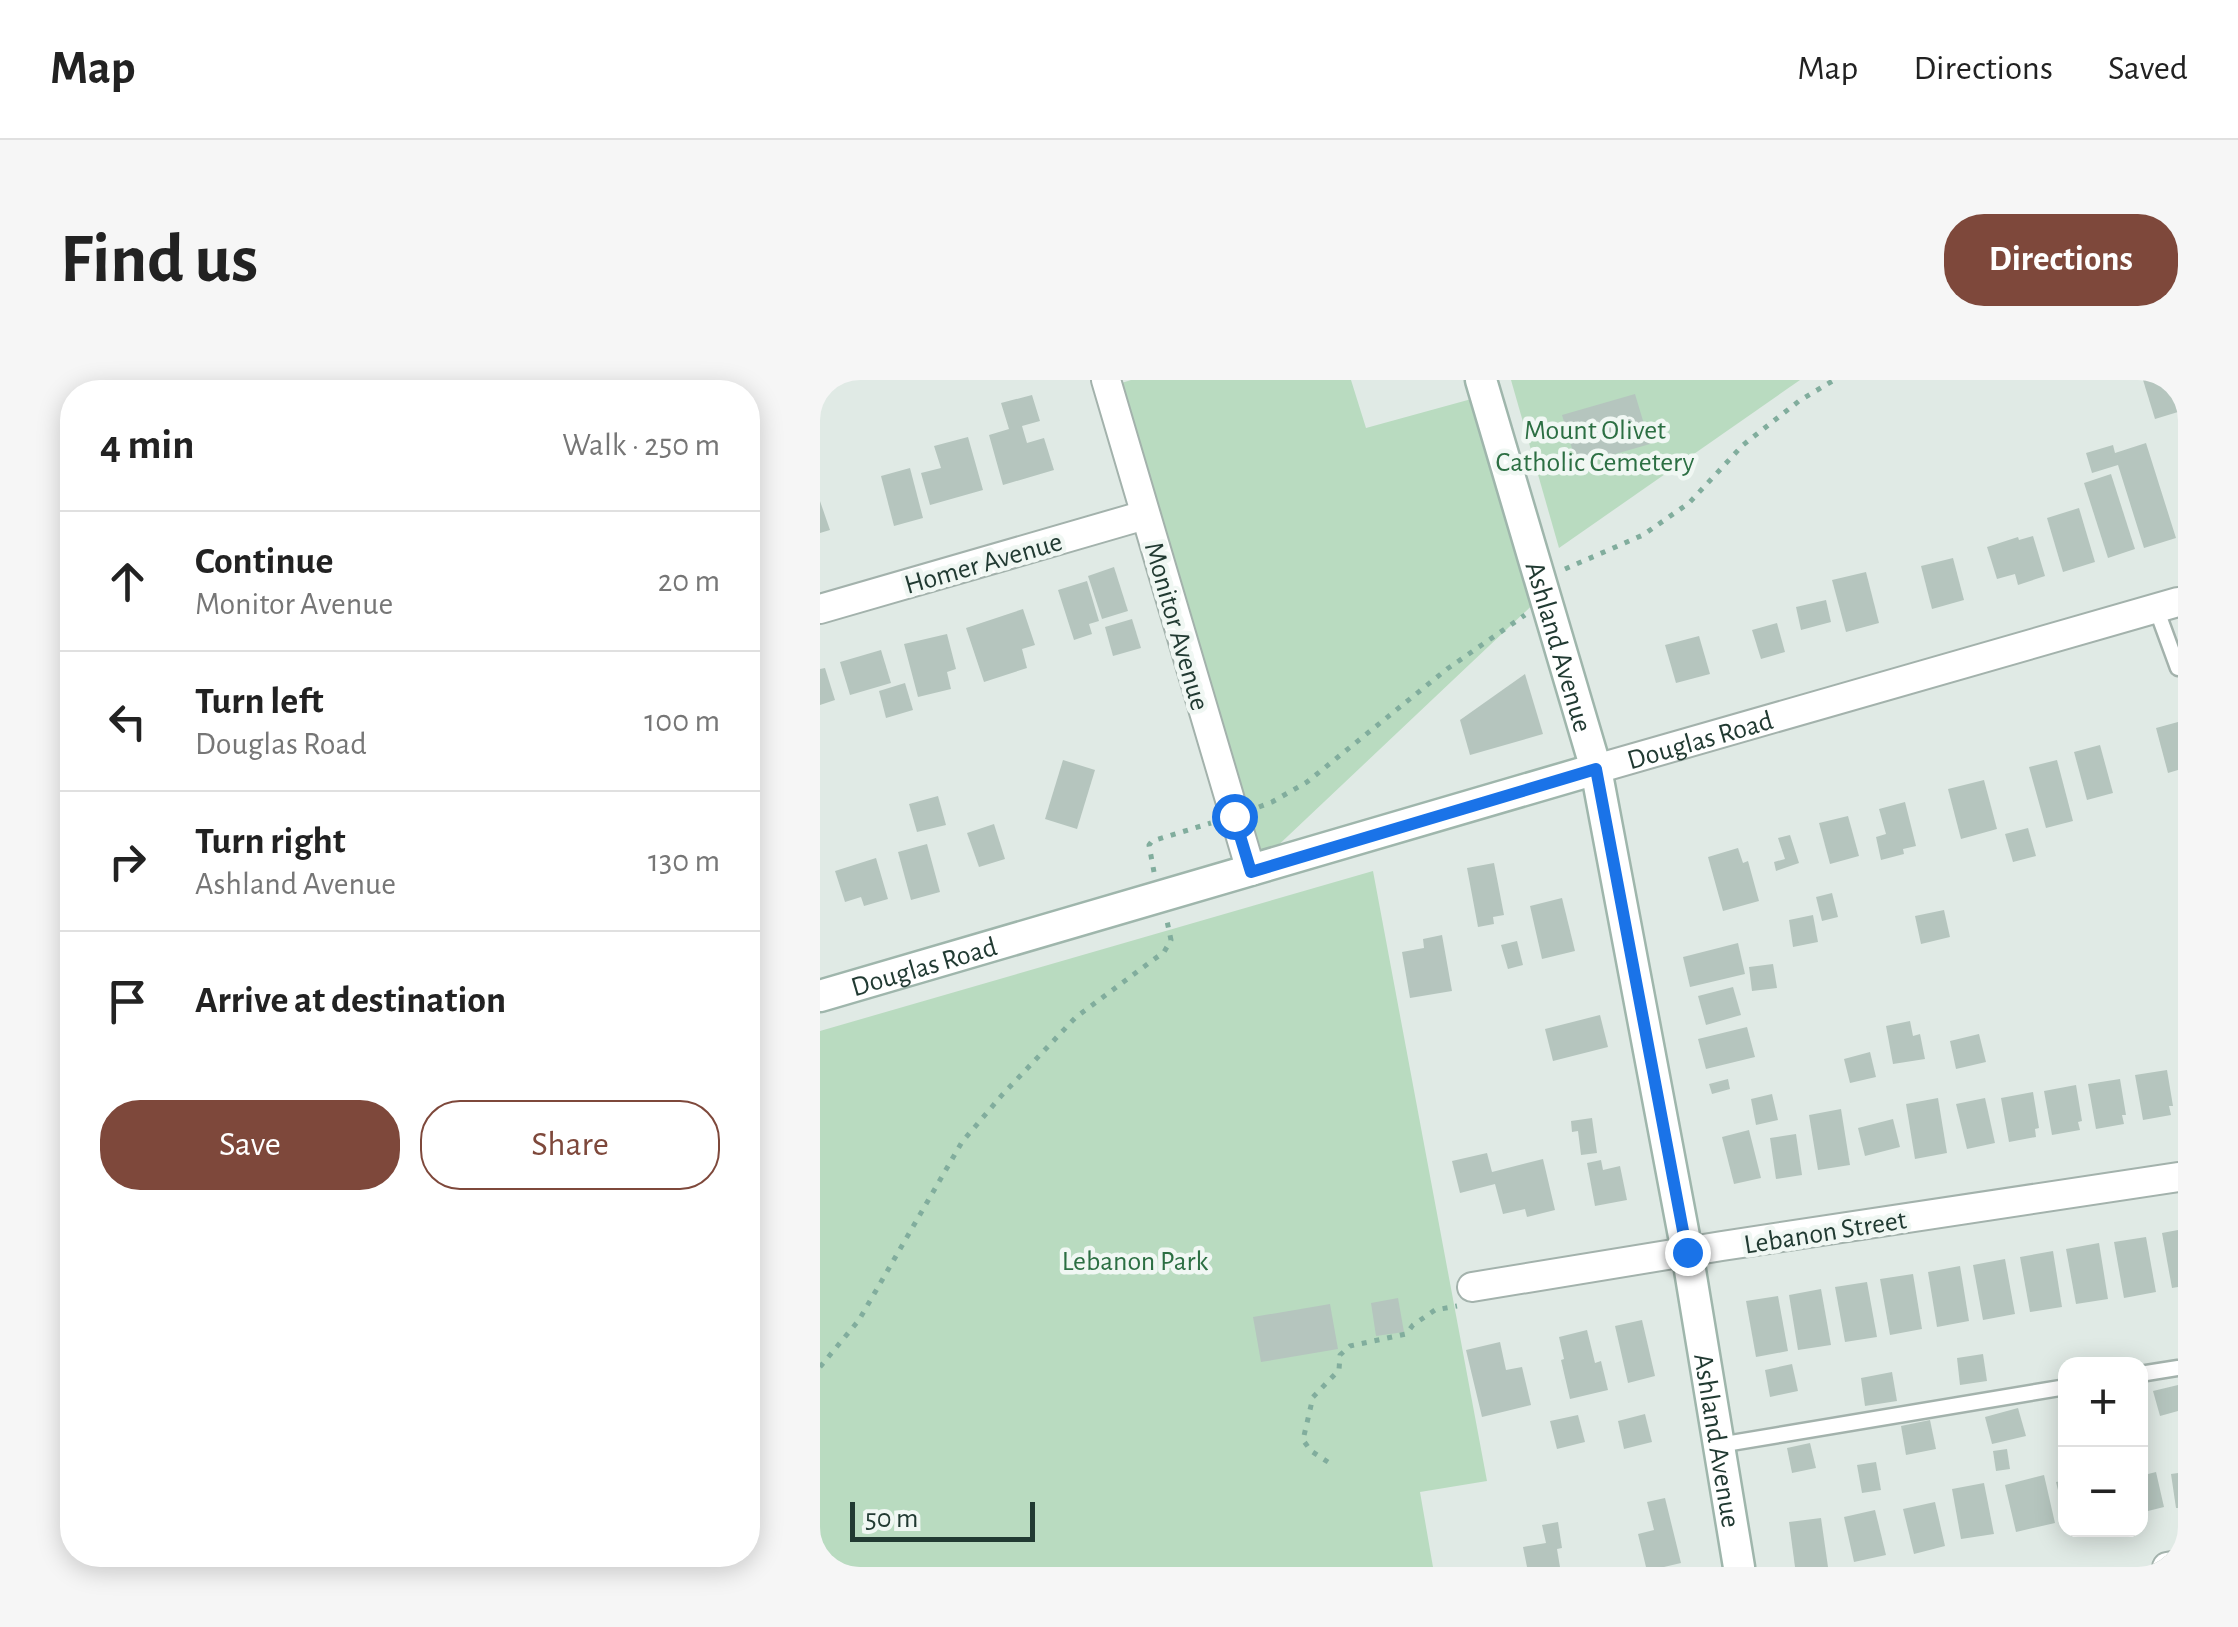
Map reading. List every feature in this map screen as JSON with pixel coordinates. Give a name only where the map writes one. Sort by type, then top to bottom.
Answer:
[{"type":"street","name":"Monitor Avenue","points":[[1106,380],[1251,872]]},
{"type":"street","name":"Ashland Avenue","points":[[1482,380],[1596,769],[1687,1252],[1739,1567]]},
{"type":"street","name":"Homer Avenue","points":[[820,608],[1146,515]]},
{"type":"street","name":"Douglas Road","points":[[820,996],[2167,605]]},
{"type":"street","name":"Lebanon Street","points":[[1471,1296],[1687,1252],[2178,1177]]},
{"type":"street","points":[[2167,1567],[2178,1565]]},
{"type":"lane","points":[[2167,605],[2178,668]]},
{"type":"lane","points":[[2148,1373],[2178,1368]]},
{"type":"lane","points":[[1719,1445],[2058,1388]]},
{"type":"path","points":[[1563,570],[1643,535],[1689,502],[1757,434],[1834,380]]},
{"type":"path","points":[[1252,809],[1307,782],[1447,669],[1526,614]]},
{"type":"path","points":[[1154,874],[1148,850],[1152,842],[1216,822]]},
{"type":"path","points":[[820,1366],[859,1320],[962,1142],[1076,1017],[1164,952],[1171,940],[1167,920]]},
{"type":"path","points":[[1328,1462],[1310,1451],[1303,1440],[1313,1397],[1339,1370],[1340,1355],[1350,1346],[1406,1334],[1435,1310],[1471,1296]]},
{"type":"green space","points":[[1131,380],[1351,380],[1366,428],[1486,395],[1544,594],[1251,871],[1109,387]]},
{"type":"green space","name":"Mount Olivet Catholic Cemetery","points":[[1511,380],[1800,380],[1559,548]]},
{"type":"green space","name":"Lebanon Park","points":[[1373,871],[1487,1481],[1420,1492],[1433,1567],[820,1567],[820,1031]]},
{"type":"building","points":[[2143,380],[2178,380],[2178,412],[2155,419]]},
{"type":"building","points":[[1635,394],[1650,444],[1577,465],[1562,415]]},
{"type":"building","points":[[1032,395],[1040,421],[1022,426],[1027,443],[1044,438],[1054,470],[1003,485],[989,435],[1009,429],[1001,403]]},
{"type":"building","points":[[968,437],[983,490],[930,505],[921,473],[941,468],[934,446]]},
{"type":"building","points":[[2146,443],[2176,538],[2144,548],[2118,465],[2092,473],[2086,453],[2113,445],[2115,453]]},
{"type":"building","points":[[910,468],[923,518],[894,526],[881,476]]},
{"type":"building","points":[[2111,474],[2135,549],[2108,558],[2084,483]]},
{"type":"building","points":[[820,501],[830,530],[820,533]]},
{"type":"building","points":[[2079,508],[2095,562],[2063,572],[2047,518]]},
{"type":"building","points":[[2033,536],[2045,576],[2018,585],[2015,574],[1997,579],[1987,547]]},
{"type":"building","points":[[1953,558],[1964,600],[1932,609],[1921,566]]},
{"type":"building","points":[[1114,567],[1128,611],[1102,619],[1088,576]]},
{"type":"building","points":[[1866,572],[1879,623],[1846,632],[1832,580]]},
{"type":"building","points":[[1087,581],[1099,621],[1089,624],[1092,634],[1074,640],[1058,590]]},
{"type":"building","points":[[1826,600],[1831,622],[1801,630],[1796,607]]},
{"type":"building","points":[[1023,609],[1035,645],[1022,649],[1027,668],[984,682],[966,628]]},
{"type":"building","points":[[1132,619],[1141,648],[1113,656],[1105,627]]},
{"type":"building","points":[[1777,623],[1785,652],[1761,659],[1752,630]]},
{"type":"building","points":[[947,634],[956,669],[947,672],[951,689],[918,697],[904,644]]},
{"type":"building","points":[[1699,636],[1710,674],[1676,683],[1665,645]]},
{"type":"building","points":[[881,650],[891,683],[850,695],[840,662]]},
{"type":"building","points":[[825,668],[835,700],[820,705],[820,669]]},
{"type":"building","points":[[1525,674],[1543,734],[1470,755],[1460,720]]},
{"type":"building","points":[[905,683],[913,710],[886,718],[879,691]]},
{"type":"building","points":[[2178,722],[2178,770],[2168,773],[2156,728]]},
{"type":"building","points":[[2100,745],[2113,793],[2087,800],[2074,752]]},
{"type":"building","points":[[1063,760],[1095,770],[1077,829],[1045,819]]},
{"type":"building","points":[[2057,760],[2073,821],[2046,828],[2029,767]]},
{"type":"building","points":[[1984,780],[1997,829],[1961,839],[1948,789]]},
{"type":"building","points":[[938,796],[946,825],[917,832],[909,804]]},
{"type":"building","points":[[1905,802],[1916,846],[1881,860],[1876,837],[1886,834],[1879,809]]},
{"type":"building","points":[[1848,816],[1859,856],[1830,864],[1819,823]]},
{"type":"building","points":[[994,824],[1005,859],[979,867],[967,833]]},
{"type":"building","points":[[2028,828],[2036,856],[2013,862],[2005,834]]},
{"type":"building","points":[[1790,835],[1799,863],[1776,871],[1774,862],[1785,859],[1778,838]]},
{"type":"building","points":[[927,844],[940,892],[911,900],[898,852]]},
{"type":"building","points":[[1738,848],[1743,863],[1748,861],[1759,901],[1723,911],[1708,857]]},
{"type":"building","points":[[876,858],[888,899],[864,906],[861,897],[845,902],[835,871]]},
{"type":"building","points":[[1494,863],[1504,915],[1493,917],[1494,924],[1478,927],[1467,868]]},
{"type":"building","points":[[1832,893],[1838,917],[1822,921],[1816,897]]},
{"type":"building","points":[[1562,898],[1575,951],[1542,959],[1530,906]]},
{"type":"building","points":[[1944,910],[1950,937],[1921,944],[1915,916]]},
{"type":"building","points":[[1813,915],[1818,942],[1793,947],[1789,920]]},
{"type":"building","points":[[1442,935],[1452,991],[1410,998],[1402,952],[1424,948],[1423,939]]},
{"type":"building","points":[[1517,941],[1523,965],[1508,969],[1501,945]]},
{"type":"building","points":[[1738,943],[1745,974],[1690,987],[1683,957]]},
{"type":"building","points":[[1773,964],[1777,988],[1752,991],[1749,967]]},
{"type":"building","points":[[1733,987],[1741,1015],[1706,1025],[1698,996]]},
{"type":"building","points":[[1600,1015],[1608,1047],[1553,1061],[1545,1029]]},
{"type":"building","points":[[1910,1021],[1913,1036],[1920,1034],[1925,1059],[1893,1064],[1886,1026]]},
{"type":"building","points":[[1747,1027],[1755,1057],[1706,1069],[1698,1039]]},
{"type":"building","points":[[1979,1034],[1986,1062],[1956,1069],[1950,1041]]},
{"type":"building","points":[[1870,1052],[1876,1077],[1850,1083],[1844,1059]]},
{"type":"building","points":[[2167,1070],[2171,1115],[2143,1120],[2135,1075]]},
{"type":"building","points":[[1728,1079],[1730,1089],[1712,1094],[1709,1084]]},
{"type":"building","points":[[2120,1079],[2124,1124],[2096,1129],[2088,1084]]},
{"type":"building","points":[[2076,1085],[2080,1130],[2052,1135],[2044,1091]]},
{"type":"building","points":[[2033,1092],[2039,1128],[2035,1129],[2036,1137],[2009,1142],[2001,1098]]},
{"type":"building","points":[[1772,1094],[1778,1120],[1756,1125],[1751,1099]]},
{"type":"building","points":[[1938,1098],[1947,1153],[1915,1159],[1906,1104]]},
{"type":"building","points":[[1985,1098],[1995,1143],[1967,1149],[1956,1104]]},
{"type":"building","points":[[1841,1109],[1850,1165],[1818,1170],[1809,1115]]},
{"type":"building","points":[[1592,1118],[1597,1153],[1581,1155],[1578,1131],[1572,1132],[1571,1121]]},
{"type":"building","points":[[1893,1119],[1900,1147],[1865,1156],[1858,1128]]},
{"type":"building","points":[[1749,1130],[1761,1178],[1734,1184],[1722,1137]]},
{"type":"building","points":[[1796,1134],[1802,1175],[1776,1179],[1770,1138]]},
{"type":"building","points":[[1487,1153],[1492,1172],[1543,1159],[1555,1210],[1527,1217],[1525,1209],[1503,1214],[1495,1184],[1460,1193],[1452,1161]]},
{"type":"building","points":[[1601,1160],[1603,1170],[1620,1166],[1627,1200],[1595,1206],[1587,1163]]},
{"type":"building","points":[[2178,1230],[2178,1287],[2172,1288],[2162,1233]]},
{"type":"building","points":[[2146,1237],[2156,1292],[2124,1298],[2114,1242]]},
{"type":"building","points":[[2099,1243],[2108,1299],[2076,1304],[2066,1249]]},
{"type":"building","points":[[2053,1251],[2062,1307],[2030,1312],[2020,1257]]},
{"type":"building","points":[[2005,1259],[2015,1314],[1983,1320],[1973,1265]]},
{"type":"building","points":[[1960,1266],[1969,1321],[1937,1327],[1928,1272]]},
{"type":"building","points":[[1913,1274],[1922,1329],[1890,1335],[1880,1279]]},
{"type":"building","points":[[1867,1282],[1877,1337],[1845,1342],[1835,1287]]},
{"type":"building","points":[[1821,1289],[1831,1345],[1798,1350],[1789,1295]]},
{"type":"building","points":[[1778,1296],[1788,1351],[1756,1357],[1746,1301]]},
{"type":"building","points":[[1398,1298],[1404,1332],[1376,1336],[1371,1303]]},
{"type":"building","points":[[1330,1304],[1338,1349],[1261,1362],[1253,1317]]},
{"type":"building","points":[[1642,1320],[1655,1376],[1628,1383],[1615,1326]]},
{"type":"building","points":[[1587,1330],[1595,1363],[1601,1361],[1608,1390],[1570,1399],[1559,1337]]},
{"type":"building","points":[[1500,1342],[1506,1370],[1522,1367],[1531,1405],[1482,1417],[1466,1350]]},
{"type":"building","points":[[1983,1354],[1987,1381],[1960,1385],[1957,1358]]},
{"type":"building","points":[[1792,1364],[1798,1391],[1770,1397],[1765,1370]]},
{"type":"building","points":[[1892,1372],[1897,1401],[1865,1406],[1861,1378]]},
{"type":"building","points":[[2178,1385],[2178,1411],[2160,1416],[2153,1391]]},
{"type":"building","points":[[2018,1408],[2026,1436],[1992,1444],[1985,1417]]},
{"type":"building","points":[[1645,1414],[1652,1442],[1624,1449],[1618,1421]]},
{"type":"building","points":[[1578,1415],[1585,1442],[1557,1449],[1550,1421]]},
{"type":"building","points":[[1930,1420],[1936,1449],[1906,1455],[1901,1426]]},
{"type":"building","points":[[1810,1443],[1816,1468],[1792,1473],[1787,1448]]},
{"type":"building","points":[[2007,1449],[2010,1469],[1996,1471],[1993,1451]]},
{"type":"building","points":[[1876,1462],[1881,1490],[1862,1493],[1857,1465]]},
{"type":"building","points":[[2156,1472],[2164,1507],[2148,1511],[2148,1474]]},
{"type":"building","points":[[2178,1473],[2178,1508],[2176,1508],[2171,1474]]},
{"type":"building","points":[[2044,1475],[2055,1523],[2016,1532],[2005,1485]]},
{"type":"building","points":[[1984,1483],[1994,1534],[1961,1539],[1952,1489]]},
{"type":"building","points":[[1665,1498],[1681,1563],[1646,1567],[1638,1534],[1654,1530],[1647,1502]]},
{"type":"building","points":[[1935,1502],[1945,1546],[1914,1554],[1903,1509]]},
{"type":"building","points":[[1875,1510],[1886,1555],[1854,1562],[1844,1517]]},
{"type":"building","points":[[1821,1518],[1828,1567],[1795,1567],[1789,1522]]},
{"type":"building","points":[[1558,1522],[1560,1567],[1527,1567],[1523,1547],[1546,1543],[1542,1525]]},
{"type":"route","points":[[1234,816],[1251,872],[1596,769],[1687,1252]]}]
